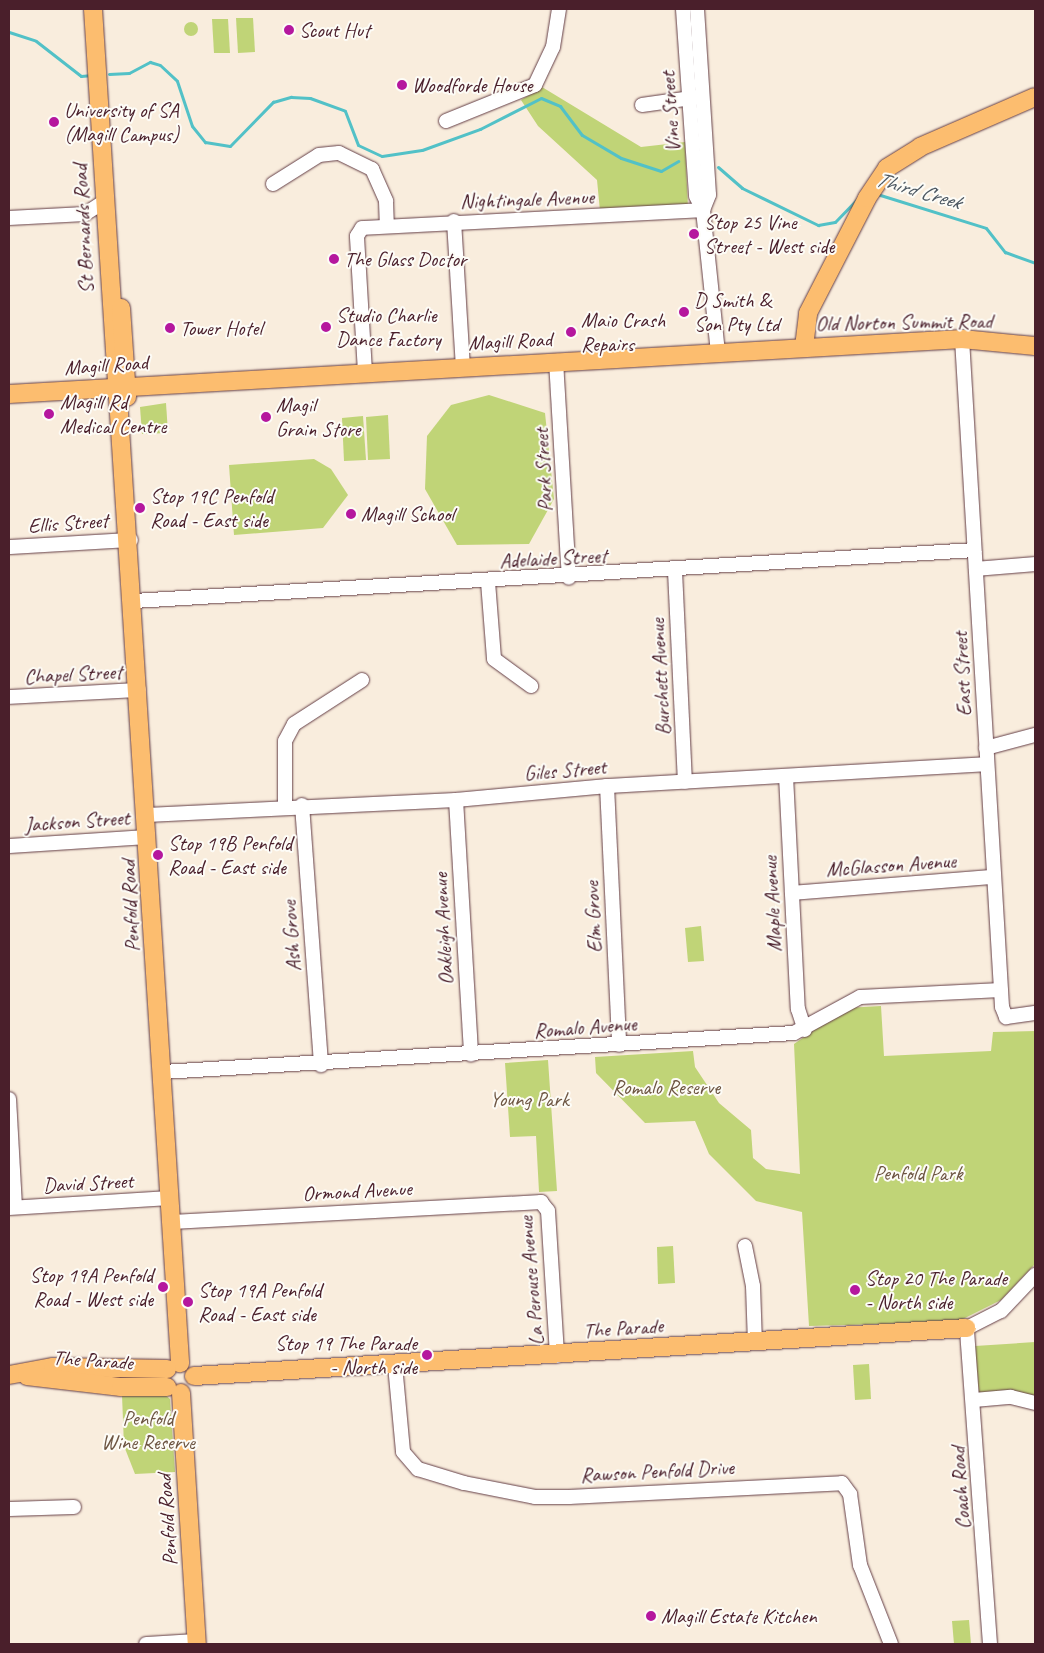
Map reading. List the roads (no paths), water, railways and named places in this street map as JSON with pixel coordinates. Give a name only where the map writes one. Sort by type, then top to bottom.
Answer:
[{"type":"main road","name":"St Bernards Road","points":[[93,9],[100,53],[121,386]]},
{"type":"main road","name":"St Bernards Road","points":[[102,9],[100,53],[106,224],[121,386]]},
{"type":"main road","points":[[804,347],[805,320],[877,180],[913,150],[1035,97]]},
{"type":"main road","name":"Old Norton Summit Road","points":[[804,347],[962,339],[1035,346]]},
{"type":"main road","name":"Magill Road","points":[[9,394],[804,347]]},
{"type":"main road","name":"Penfold Road","points":[[121,386],[172,1222],[174,1390],[197,1643]]},
{"type":"main road","name":"The Parade","points":[[194,1376],[557,1356],[966,1328]]},
{"type":"main road","points":[[174,1366],[194,1376],[192,1385],[174,1390]]},
{"type":"main road","name":"The Parade","points":[[13,1374],[53,1368],[174,1366]]},
{"type":"main road","name":"The Parade","points":[[13,1374],[121,1387],[174,1390]]},
{"type":"street","points":[[446,121],[535,86],[553,48],[559,9]]},
{"type":"street","name":"Vine Street","points":[[683,9],[696,200],[703,210]]},
{"type":"street","name":"Vine Street","points":[[697,9],[709,195],[703,210],[714,352]]},
{"type":"street","points":[[642,105],[703,96]]},
{"type":"street","points":[[273,184],[319,155],[339,153],[353,158],[372,169],[380,180],[387,225]]},
{"type":"street","points":[[85,214],[105,201]]},
{"type":"street","name":"Nightingale Avenue","points":[[366,372],[357,236],[367,226],[703,210]]},
{"type":"street","points":[[9,218],[85,214],[106,224]]},
{"type":"street","points":[[454,221],[464,366]]},
{"type":"street","name":"East Street","points":[[962,339],[1002,1007],[1006,1017],[1035,1013]]},
{"type":"street","name":"Park Street","points":[[556,361],[569,578]]},
{"type":"street","name":"Ellis Street","points":[[9,547],[130,540]]},
{"type":"street","name":"Adelaide Street","points":[[134,602],[569,578],[974,550]]},
{"type":"street","points":[[976,570],[1035,564]]},
{"type":"street","name":"Burchett Avenue","points":[[675,571],[685,782]]},
{"type":"street","points":[[488,582],[494,659],[532,686]]},
{"type":"street","points":[[285,805],[285,749],[294,724],[362,680]]},
{"type":"street","name":"Chapel Street","points":[[9,698],[139,690]]},
{"type":"street","points":[[986,748],[1035,735]]},
{"type":"street","name":"Giles Street","points":[[147,815],[285,805],[456,800],[607,786],[986,764]]},
{"type":"street","name":"Maple Avenue","points":[[786,776],[798,1009],[805,1030]]},
{"type":"street","name":"Elm Grove","points":[[607,786],[619,1045]]},
{"type":"street","name":"Oakleigh Avenue","points":[[456,800],[471,1055]]},
{"type":"street","name":"Ash Grove","points":[[302,805],[321,1065]]},
{"type":"street","name":"Jackson Street","points":[[9,846],[148,837]]},
{"type":"street","name":"McGlasson Avenue","points":[[792,893],[993,878]]},
{"type":"street","name":"Romalo Avenue","points":[[163,1072],[321,1065],[619,1045],[805,1030],[860,997],[1001,990]]},
{"type":"street","points":[[9,1099],[12,1208]]},
{"type":"street","name":"David Street","points":[[12,1208],[170,1198]]},
{"type":"street","name":"Ormond Avenue","points":[[172,1222],[544,1204]]},
{"type":"street","name":"La Perouse Avenue","points":[[544,1204],[557,1356]]},
{"type":"street","points":[[746,1246],[753,1286],[755,1342]]},
{"type":"street","name":"The Parade","points":[[966,1328],[1001,1311],[1035,1274]]},
{"type":"street","name":"Coach Road","points":[[966,1328],[974,1400],[990,1644]]},
{"type":"street","name":"Rawson Penfold Drive","points":[[395,1365],[403,1452],[418,1469],[464,1483],[535,1497],[569,1497],[842,1483],[850,1494],[860,1565],[891,1644]]},
{"type":"street","points":[[974,1400],[1010,1397],[1035,1403]]},
{"type":"street","points":[[9,1510],[74,1507]]},
{"type":"street","points":[[146,1644],[197,1643]]},
{"type":"waterway","name":"Third Creek","points":[[9,32],[36,41],[81,76],[92,75]]},
{"type":"waterway","name":"Third Creek","points":[[109,74],[129,73],[150,62],[160,65],[177,81],[192,126],[205,142],[230,146],[273,102],[291,97],[310,98],[345,111],[358,145],[382,156],[422,150],[480,129],[541,98],[560,106],[582,135],[621,158],[661,171],[678,161]]},
{"type":"waterway","name":"Third Creek","points":[[718,167],[742,188],[818,225],[835,222],[864,192]]},
{"type":"waterway","name":"Third Creek","points":[[877,194],[986,228],[1005,252],[1035,263]]},
{"type":"place","name":"Scout Hut","points":[[289,30]]},
{"type":"place","name":"Woodforde House","points":[[402,85]]},
{"type":"place","name":"University of SA (Magill Campus)","points":[[54,122]]},
{"type":"place","name":"Stop 25 Vine Street - West side","points":[[694,234]]},
{"type":"place","name":"The Glass Doctor","points":[[334,259]]},
{"type":"place","name":"D Smith & Son Pty Ltd","points":[[684,312]]},
{"type":"place","name":"Studio Charlie Dance Factory","points":[[326,327]]},
{"type":"place","name":"Tower Hotel","points":[[170,328]]},
{"type":"place","name":"Maio Crash Repairs","points":[[571,332]]},
{"type":"place","name":"Magill Rd Medical Centre","points":[[49,414]]},
{"type":"place","name":"Magil Grain Store","points":[[266,417]]},
{"type":"place","name":"Stop 19C Penfold Road - East side","points":[[140,508]]},
{"type":"place","name":"Magill School","points":[[351,514]]},
{"type":"place","name":"Stop 19B Penfold Road - East side","points":[[158,855]]},
{"type":"place","name":"Stop 19A Penfold Road - West side","points":[[163,1287]]},
{"type":"place","name":"Stop 20 The Parade - North side","points":[[855,1290]]},
{"type":"place","name":"Stop 19A Penfold Road - East side","points":[[188,1302]]},
{"type":"place","name":"Stop 19 The Parade - North side","points":[[427,1355]]},
{"type":"place","name":"Magill Estate Kitchen","points":[[651,1616]]},
{"type":"park label","name":"Romalo Reserve","points":[[666,1087]]},
{"type":"park label","name":"Young Park","points":[[529,1099]]},
{"type":"park label","name":"Penfold Park","points":[[918,1173]]},
{"type":"park label","name":"Penfold Wine Reserve","points":[[148,1430]]}]
